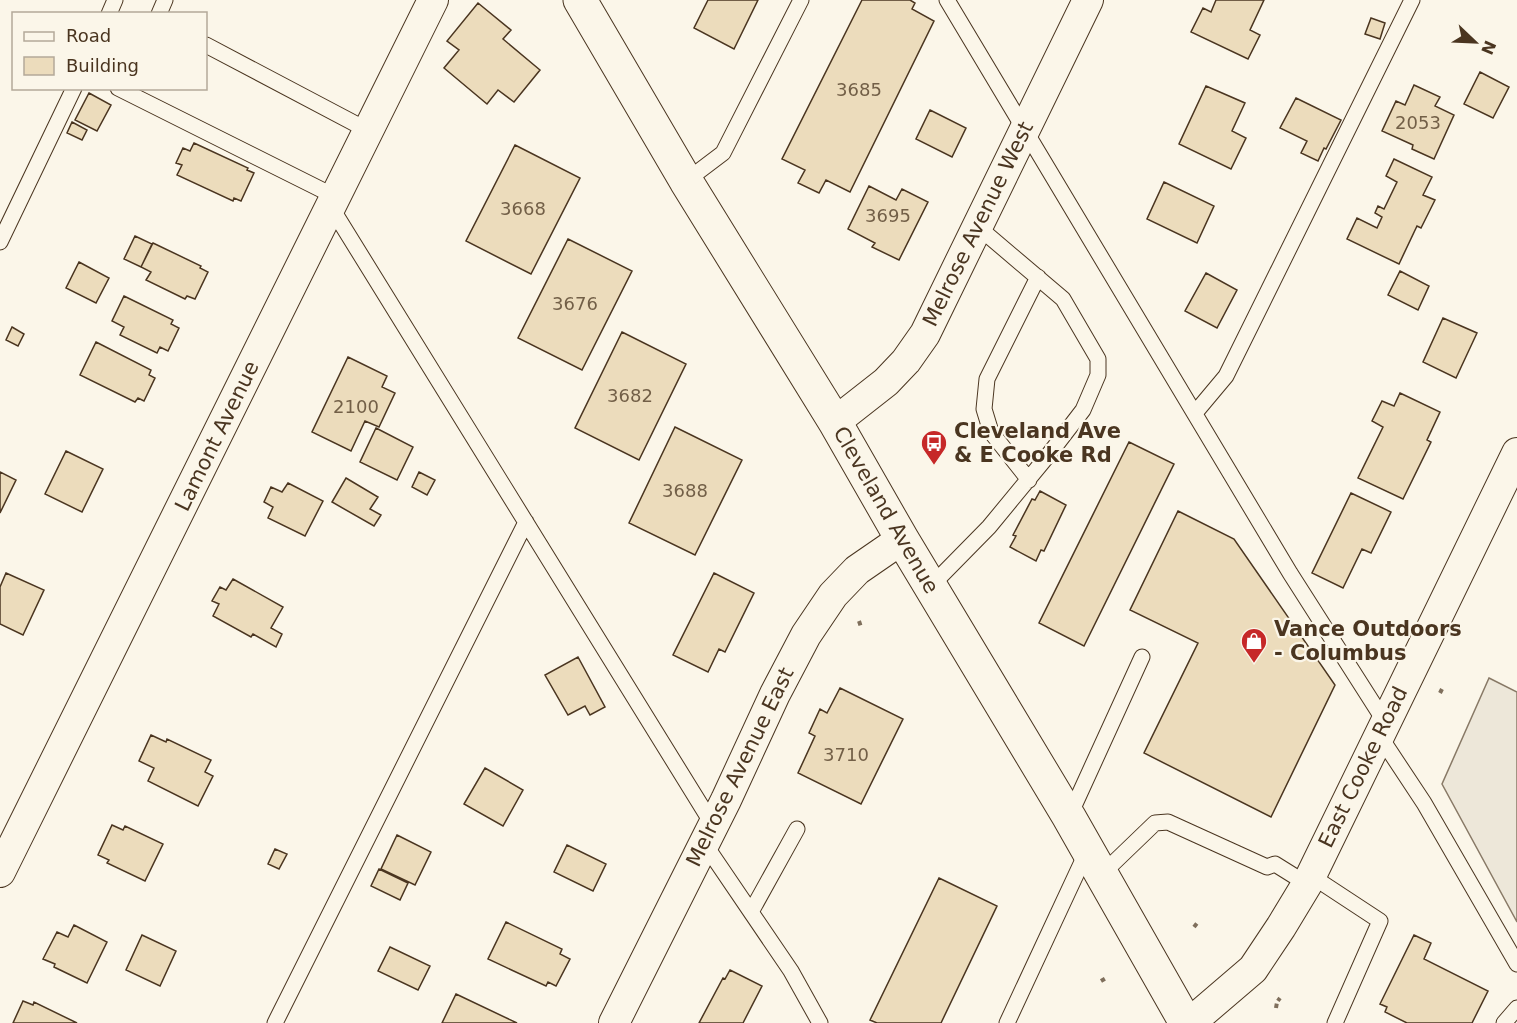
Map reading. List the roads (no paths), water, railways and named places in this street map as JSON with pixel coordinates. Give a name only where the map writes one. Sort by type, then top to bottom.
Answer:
[{"type":"main road","name":"Cleveland Avenue","points":[[580,0],[686,181],[835,423],[930,587],[1070,817],[1188,1023]]},
{"type":"street","name":"Lamont Avenue","points":[[0,872],[433,0]]},
{"type":"street","name":"Melrose Avenue West","points":[[835,423],[886,382],[906,361],[925,334],[1088,0]]},
{"type":"street","name":"East Cooke Road","points":[[1188,1023],[1253,969],[1281,927],[1308,879],[1517,453]]},
{"type":"street","name":"Melrose Avenue East","points":[[614,1023],[806,635],[833,595],[857,570],[902,540]]},
{"type":"lane","points":[[686,181],[723,153],[801,0]]},
{"type":"lane","points":[[947,0],[1382,728],[1517,964]]},
{"type":"lane","points":[[1195,412],[1226,376],[1412,0]]},
{"type":"lane","points":[[207,46],[369,131]]},
{"type":"lane","points":[[0,242],[73,90]]},
{"type":"lane","points":[[122,90],[334,202],[526,522],[709,834],[751,912],[791,971],[820,1023]]},
{"type":"lane","points":[[930,587],[989,527],[1029,480],[1083,410],[1098,375],[1098,359],[1063,299],[977,226]]},
{"type":"lane","points":[[1029,480],[991,432],[984,409],[987,379],[1038,277]]},
{"type":"lane","points":[[275,1023],[526,522]]},
{"type":"lane","points":[[1070,817],[1142,657]]},
{"type":"lane","points":[[1007,1023],[1095,861],[1155,824],[1168,822],[1267,867],[1275,864],[1308,879],[1380,921],[1335,1023]]},
{"type":"lane","points":[[751,912],[797,829]]},
{"type":"lane","points":[[1504,1023],[1517,1008]]},
{"type":"place","name":"Cleveland Ave & E Cooke Rd","points":[[934,466]]},
{"type":"place","name":"Vance Outdoors - Columbus","points":[[1254,664]]}]
